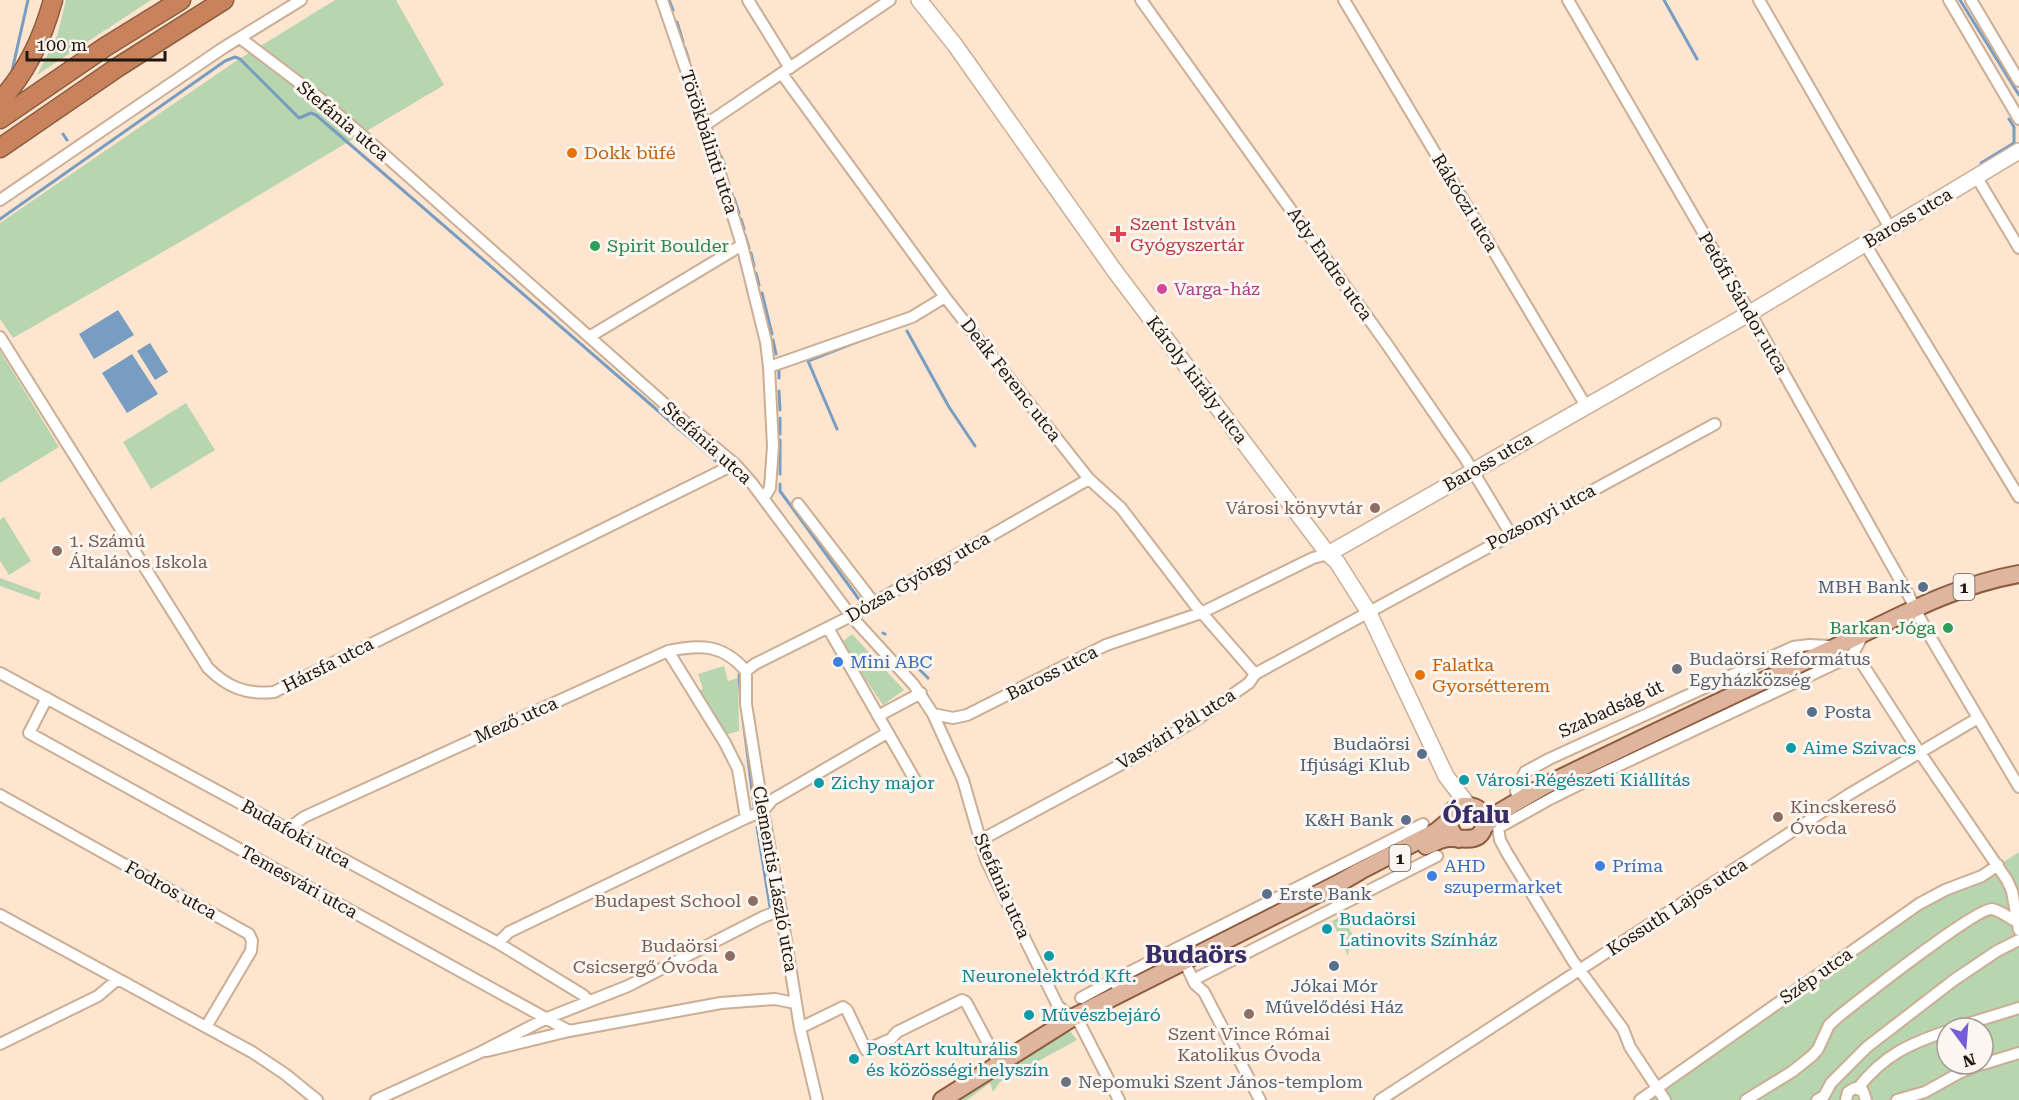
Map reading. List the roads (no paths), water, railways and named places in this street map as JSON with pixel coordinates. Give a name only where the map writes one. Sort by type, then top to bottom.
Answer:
[{"type":"highway","points":[[0,101],[24,71],[42,34],[53,0]]},
{"type":"highway","points":[[0,119],[105,47],[181,0]]},
{"type":"highway","points":[[0,148],[118,67],[224,0]]},
{"type":"main road","name":"Szabadság út","points":[[1491,828],[1498,813],[1544,786],[1915,608],[1965,587],[2019,574]]},
{"type":"main road","name":"Szabadság út","points":[[1072,1018],[1117,986],[1184,961],[1341,882],[1437,831],[1462,811],[1544,786]]},
{"type":"main road","points":[[1459,838],[1450,830],[1462,811],[1483,816],[1491,828]]},
{"type":"main road","name":"1","points":[[1459,838],[1467,840],[1474,838],[1491,828]]},
{"type":"main road","name":"Szabadság út","points":[[1341,882],[1362,876],[1442,839],[1459,838]]},
{"type":"main road","name":"1","points":[[942,1100],[1072,1018]]},
{"type":"street","points":[[0,200],[96,133],[301,0]]},
{"type":"street","name":"Törökbálinti utca","points":[[662,0],[705,125],[742,245],[760,316],[770,367],[773,420],[772,473],[770,488],[764,498]]},
{"type":"street","name":"Deák Ferenc utca","points":[[748,0],[786,71],[945,297],[1089,478],[1121,508],[1201,613],[1255,674]]},
{"type":"street","points":[[705,125],[890,0]]},
{"type":"street","name":"Károly király utca","points":[[919,0],[955,45],[1121,279],[1328,554],[1337,562],[1368,611],[1462,811]]},
{"type":"street","name":"Ady Endre utca","points":[[1141,0],[1386,344],[1472,471],[1510,533]]},
{"type":"street","name":"Rákóczi utca","points":[[1344,0],[1586,406]]},
{"type":"street","name":"Petőfi Sándor utca","points":[[1568,0],[1750,313],[1915,608],[2019,787]]},
{"type":"street","points":[[1759,0],[1890,228]]},
{"type":"street","points":[[1948,0],[2019,119]]},
{"type":"street","points":[[1971,0],[2019,81]]},
{"type":"street","name":"Stefánia utca","points":[[240,38],[318,97],[684,422],[735,464],[764,498],[851,616],[921,693],[963,780],[986,860],[1058,1006],[1080,1024],[1119,1100]]},
{"type":"street","name":"Baross utca","points":[[933,714],[953,718],[966,715],[1106,645],[1201,613],[1313,558],[1328,554],[1750,313],[2019,151]]},
{"type":"street","points":[[1976,176],[2019,248]]},
{"type":"street","points":[[1865,243],[2019,497]]},
{"type":"street","points":[[589,337],[742,245]]},
{"type":"street","points":[[770,367],[912,317],[945,297]]},
{"type":"street","name":"Hársfa utca","points":[[0,337],[208,668],[218,678],[243,692],[260,694],[274,692],[735,464]]},
{"type":"street","name":"Pozsonyi utca","points":[[1368,611],[1715,423]]},
{"type":"street","name":"Dózsa György utca","points":[[746,671],[755,664],[851,616],[1089,478]]},
{"type":"street","points":[[798,504],[873,603]]},
{"type":"street","name":"Vasvári Pál utca","points":[[980,841],[1131,759],[1199,718],[1249,682],[1255,674],[1368,611]]},
{"type":"street","points":[[828,628],[915,780]]},
{"type":"street","name":"Szabadság út","points":[[1491,828],[1843,660],[1854,652],[1865,632]]},
{"type":"street","name":"Szabadság út","points":[[1517,796],[1516,791],[1525,772],[1550,759],[1798,645],[1840,645]]},
{"type":"street","name":"Mező utca","points":[[288,830],[304,817],[668,651],[701,646],[713,648],[739,663],[746,671]]},
{"type":"street","name":"Clementis László utca","points":[[668,651],[724,742],[738,770],[746,818]]},
{"type":"street","points":[[1863,665],[1998,865],[2012,891],[2018,926]]},
{"type":"street","name":"Clementis László utca","points":[[746,671],[746,704],[763,811],[795,1003],[817,1100]]},
{"type":"street","name":"Budafoki utca","points":[[0,673],[498,943],[588,1000]]},
{"type":"street","points":[[878,716],[921,693]]},
{"type":"street","name":"Temesvári utca","points":[[47,698],[29,733],[569,1031]]},
{"type":"street","name":"Kossuth Lajos utca","points":[[1380,1100],[1848,795],[1978,718]]},
{"type":"street","points":[[498,943],[509,932],[763,811],[772,800],[887,733]]},
{"type":"street","name":"Fodros utca","points":[[0,795],[249,934],[252,941],[251,951],[206,1027]]},
{"type":"street","name":"Szabadság út","points":[[1081,998],[1117,986],[1422,824]]},
{"type":"street","points":[[1491,828],[1573,961],[1623,1029],[1630,1047],[1665,1100]]},
{"type":"street","points":[[1193,980],[1437,856]]},
{"type":"street","name":"Szép utca","points":[[1640,1100],[1919,904],[1945,890],[1982,876],[1998,865]]},
{"type":"street","points":[[1746,1100],[1793,1071],[1813,1055],[1829,1025],[1839,1016],[1945,936],[1984,910],[1992,909],[2018,926]]},
{"type":"street","points":[[376,1100],[481,1052],[544,1019],[628,986],[781,910]]},
{"type":"street","points":[[0,915],[252,1052],[277,1068],[316,1100]]},
{"type":"street","points":[[1817,1100],[1824,1096],[1831,1083],[1867,1047],[1954,981],[1997,951],[2019,940]]},
{"type":"street","points":[[1184,961],[1197,987],[1204,992],[1260,1100]]},
{"type":"street","points":[[0,1044],[98,996],[118,979]]},
{"type":"street","points":[[481,1052],[569,1031],[721,1002],[775,999],[795,1003]]},
{"type":"street","points":[[800,1028],[841,1007],[847,1010],[866,1050],[962,1000],[966,1002],[999,1064]]},
{"type":"street","points":[[1993,1016],[2019,1008]]},
{"type":"street","points":[[1846,1100],[1846,1094],[1850,1089],[1858,1088],[1877,1068],[1905,1046],[1935,1035]]},
{"type":"street","points":[[1995,1060],[2019,1053]]},
{"type":"street","points":[[1897,1100],[1926,1096],[1955,1076]]},
{"type":"street","name":"Clementis László utca","points":[[815,1086],[823,1100]]},
{"type":"street","points":[[1858,1088],[1865,1093],[1866,1100]]},
{"type":"water","points":[[118,310],[134,335],[94,359],[79,334]]},
{"type":"water","points":[[150,343],[168,372],[155,380],[137,351]]},
{"type":"water","points":[[132,354],[158,394],[127,413],[102,373]]},
{"type":"waterway","points":[[12,71],[28,0]]},
{"type":"waterway","points":[[669,0],[673,10]]},
{"type":"waterway","points":[[1664,0],[1697,59]]},
{"type":"waterway","points":[[1960,0],[2019,95]]},
{"type":"waterway","points":[[677,22],[683,42]]},
{"type":"waterway","points":[[685,48],[689,61]]},
{"type":"waterway","points":[[0,219],[225,61],[235,57],[240,59],[299,118],[311,113],[316,115],[716,461]]},
{"type":"waterway","points":[[691,67],[696,81]]},
{"type":"waterway","points":[[1981,163],[2014,143],[2014,127],[2009,119]]},
{"type":"waterway","points":[[63,134],[67,140]]},
{"type":"waterway","points":[[715,135],[717,144]]},
{"type":"waterway","points":[[721,156],[725,166]]},
{"type":"waterway","points":[[734,198],[739,213]]},
{"type":"waterway","points":[[741,219],[744,229]]},
{"type":"waterway","points":[[745,235],[749,248]]},
{"type":"waterway","points":[[751,253],[754,266]]},
{"type":"waterway","points":[[756,273],[759,285]]},
{"type":"waterway","points":[[762,293],[772,334]]},
{"type":"waterway","points":[[907,331],[949,407],[975,446]]},
{"type":"waterway","points":[[837,429],[808,361],[872,336]]},
{"type":"waterway","points":[[773,340],[776,354]]},
{"type":"waterway","points":[[779,371],[779,378]]},
{"type":"waterway","points":[[779,391],[780,410]]},
{"type":"waterway","points":[[780,418],[780,434]]},
{"type":"waterway","points":[[780,440],[780,474]]},
{"type":"waterway","points":[[780,484],[780,491],[861,602]]},
{"type":"waterway","points":[[911,661],[928,678]]},
{"type":"waterway","points":[[739,675],[741,703]]},
{"type":"waterway","points":[[743,719],[754,806]]},
{"type":"waterway","points":[[757,827],[770,907]]},
{"type":"place","name":"Dokk büfé","points":[[572,153]]},
{"type":"place","name":"Szent István Gyógyszertár","points":[[1118,234]]},
{"type":"place","name":"Spirit Boulder","points":[[595,246]]},
{"type":"place","name":"Varga-ház","points":[[1162,289]]},
{"type":"place","name":"Városi könyvtár","points":[[1375,508]]},
{"type":"place","name":"1. Számú Általános Iskola","points":[[57,551]]},
{"type":"place","name":"MBH Bank","points":[[1923,587]]},
{"type":"place","name":"Barkan Jóga","points":[[1948,628]]},
{"type":"place","name":"Mini ABC","points":[[838,662]]},
{"type":"place","name":"Budaörsi Református Egyházközség","points":[[1677,669]]},
{"type":"place","name":"Falatka Gyorsétterem","points":[[1420,675]]},
{"type":"place","name":"Posta","points":[[1812,712]]},
{"type":"place","name":"Aime Szivacs","points":[[1791,748]]},
{"type":"place","name":"Budaörsi Ifjúsági Klub","points":[[1422,754]]},
{"type":"place","name":"Városi Régészeti Kiállítás","points":[[1464,780]]},
{"type":"place","name":"Zichy major","points":[[819,783]]},
{"type":"place","name":"Kincskereső Óvoda","points":[[1778,817]]},
{"type":"place","name":"K&H Bank","points":[[1406,820]]},
{"type":"place","name":"Príma","points":[[1600,866]]},
{"type":"place","name":"AHD szupermarket","points":[[1432,876]]},
{"type":"place","name":"Erste Bank","points":[[1267,894]]},
{"type":"place","name":"Budapest School","points":[[753,901]]},
{"type":"place","name":"Budaörsi Latinovits Színház","points":[[1327,929]]},
{"type":"place","name":"Budaörsi Csicsergő Óvoda","points":[[730,956]]},
{"type":"place","name":"Neuronelektród Kft.","points":[[1049,956]]},
{"type":"place","name":"Jókai Mór Művelődési Ház","points":[[1334,966]]},
{"type":"place","name":"Szent Vince Római Katolikus Óvoda","points":[[1249,1014]]},
{"type":"place","name":"Művészbejáró","points":[[1029,1015]]},
{"type":"place","name":"PostArt kulturális és közösségi helyszín","points":[[854,1059]]},
{"type":"place","name":"Nepomuki Szent János-templom","points":[[1066,1082]]},
{"type":"district","name":"Ófalu","points":[[1476,815]]},
{"type":"district","name":"Budaörs","points":[[1196,955]]}]
